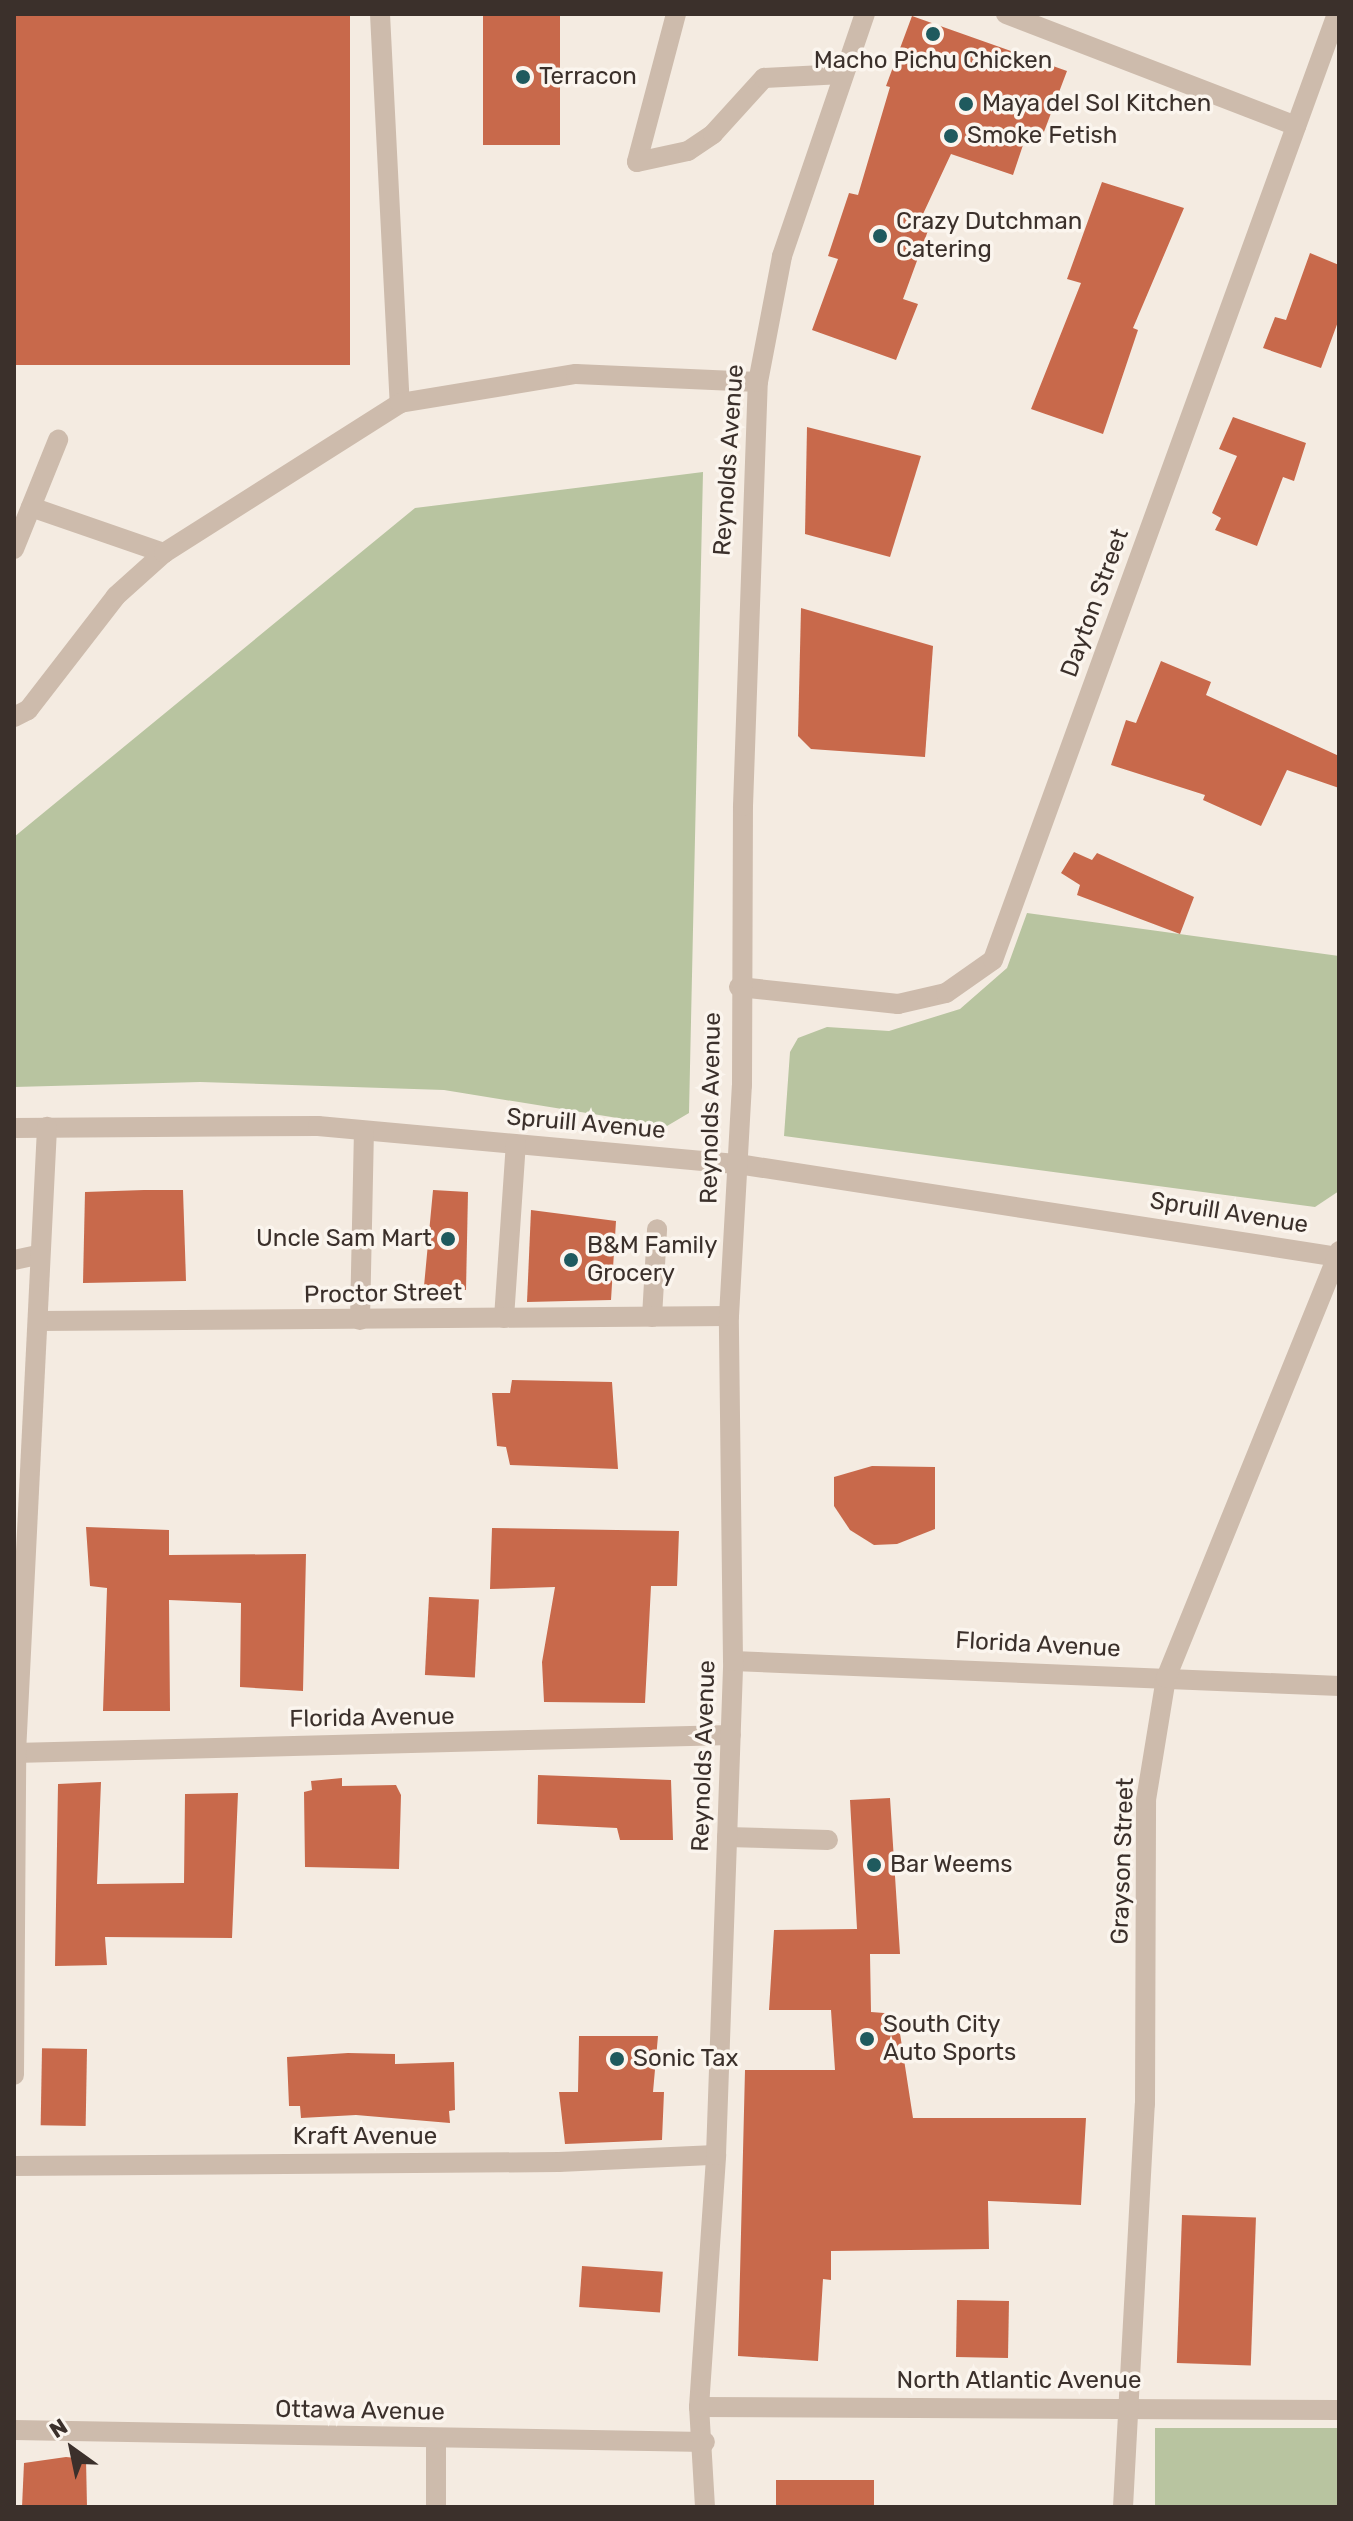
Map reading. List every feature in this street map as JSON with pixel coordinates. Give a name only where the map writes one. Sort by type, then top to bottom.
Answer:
[{"type":"street","points":[[380,14],[400,403]]},
{"type":"street","points":[[676,14],[637,162],[688,151],[713,134],[764,78],[843,74]]},
{"type":"street","name":"Reynolds Avenue","points":[[705,2507],[705,2442],[699,2407],[716,2155],[731,1735],[729,1316],[738,1164],[739,987],[758,382],[782,256],[865,14]]},
{"type":"street","points":[[1006,14],[1296,126]]},
{"type":"street","name":"Dayton Street","points":[[739,987],[898,1004],[946,993],[993,960],[1337,14]]},
{"type":"street","points":[[14,717],[28,710],[116,596],[164,553],[400,403],[576,374],[758,382]]},
{"type":"street","points":[[14,549],[58,440]]},
{"type":"street","points":[[31,507],[164,553]]},
{"type":"street","points":[[14,2075],[15,1753],[38,1321],[38,1255],[47,1127]]},
{"type":"street","name":"Spruill Avenue","points":[[14,1128],[364,1131],[738,1164],[1338,1255]]},
{"type":"street","points":[[360,1320],[364,1131]]},
{"type":"street","points":[[504,1318],[516,1144]]},
{"type":"street","points":[[652,1317],[657,1229]]},
{"type":"street","points":[[14,1260],[38,1255]]},
{"type":"street","name":"Grayson Street","points":[[1123,2507],[1125,2406],[1145,2104],[1146,1800],[1166,1678],[1338,1255]]},
{"type":"street","name":"Proctor Street","points":[[38,1321],[729,1316]]},
{"type":"street","name":"Florida Avenue","points":[[733,1661],[1339,1686]]},
{"type":"street","name":"Florida Avenue","points":[[15,1753],[731,1735]]},
{"type":"street","points":[[727,1837],[828,1840]]},
{"type":"street","name":"Kraft Avenue","points":[[14,2166],[559,2162],[716,2155]]},
{"type":"street","name":"North Atlantic Avenue","points":[[699,2407],[1125,2406],[1339,2410]]},
{"type":"street","name":"Ottawa Avenue","points":[[14,2430],[705,2442]]},
{"type":"street","points":[[436,2438],[436,2507]]},
{"type":"green space","points":[[703,472],[689,1113],[667,1126],[444,1090],[200,1082],[14,1087],[14,837],[415,508]]},
{"type":"green space","points":[[1027,913],[1339,956],[1339,1191],[1315,1207],[784,1136],[790,1052],[798,1038],[827,1027],[889,1031],[960,1009],[1007,968]]},
{"type":"green space","points":[[1155,2428],[1339,2428],[1339,2507],[1155,2507]]},
{"type":"building","points":[[14,14],[350,14],[350,365],[14,365]]},
{"type":"building","name":"Terracon","points":[[483,14],[560,14],[560,145],[483,145]]},
{"type":"building","points":[[912,16],[1067,71],[1042,137],[1027,133],[1013,175],[951,154],[923,214],[933,217],[903,299],[918,304],[896,360],[812,330],[838,259],[828,256],[849,193],[858,195],[890,87],[886,86]]},
{"type":"building","points":[[1102,182],[1184,208],[1133,328],[1138,330],[1103,434],[1031,409],[1081,283],[1067,279]]},
{"type":"building","points":[[1310,253],[1339,265],[1339,319],[1321,368],[1263,348],[1275,317],[1286,320]]},
{"type":"building","points":[[1233,417],[1306,443],[1294,481],[1283,477],[1257,546],[1215,530],[1221,518],[1212,513],[1237,456],[1219,449]]},
{"type":"building","points":[[807,427],[921,456],[890,557],[805,534]]},
{"type":"building","points":[[801,608],[933,646],[925,757],[811,749],[798,736]]},
{"type":"building","points":[[1161,661],[1211,682],[1206,695],[1339,756],[1339,788],[1287,770],[1261,826],[1203,800],[1205,795],[1111,765],[1126,720],[1136,723]]},
{"type":"building","points":[[1074,852],[1092,860],[1097,853],[1194,897],[1180,934],[1077,895],[1080,885],[1061,873]]},
{"type":"building","points":[[183,1190],[186,1281],[83,1283],[85,1192]]},
{"type":"building","name":"Uncle Sam Mart","points":[[433,1190],[468,1192],[466,1290],[424,1286]]},
{"type":"building","name":"B&M Family Grocery","points":[[531,1210],[616,1221],[611,1300],[527,1302]]},
{"type":"building","points":[[512,1380],[612,1382],[618,1469],[510,1465],[506,1447],[497,1446],[492,1393],[510,1393]]},
{"type":"building","points":[[872,1466],[935,1467],[935,1529],[897,1544],[874,1545],[850,1530],[834,1506],[834,1477]]},
{"type":"building","points":[[86,1527],[169,1530],[169,1555],[306,1554],[303,1691],[240,1687],[241,1603],[169,1600],[170,1711],[103,1711],[107,1588],[90,1586]]},
{"type":"building","points":[[492,1528],[679,1531],[677,1586],[651,1586],[645,1703],[544,1702],[542,1662],[555,1587],[490,1589]]},
{"type":"building","points":[[429,1597],[479,1600],[475,1678],[425,1675]]},
{"type":"building","points":[[538,1775],[671,1780],[673,1840],[620,1840],[617,1828],[537,1824]]},
{"type":"building","points":[[342,1778],[342,1786],[396,1785],[401,1795],[399,1869],[305,1867],[304,1792],[312,1790],[311,1781]]},
{"type":"building","points":[[101,1782],[97,1884],[184,1883],[185,1794],[238,1793],[232,1938],[105,1937],[107,1965],[55,1966],[58,1784]]},
{"type":"building","points":[[890,1798],[900,1954],[870,1954],[871,2012],[897,2014],[913,2118],[1086,2118],[1081,2205],[988,2201],[989,2249],[831,2251],[831,2280],[823,2279],[818,2361],[738,2356],[745,2070],[835,2070],[831,2010],[769,2010],[774,1930],[857,1929],[850,1800]]},
{"type":"building","points":[[579,2036],[658,2036],[653,2092],[664,2092],[662,2140],[565,2144],[559,2092],[578,2092]]},
{"type":"building","points":[[42,2048],[87,2049],[86,2126],[41,2125]]},
{"type":"building","points":[[395,2054],[395,2064],[454,2062],[455,2110],[449,2111],[450,2123],[356,2115],[301,2118],[300,2106],[289,2106],[287,2057]]},
{"type":"building","points":[[1182,2215],[1256,2218],[1251,2365],[1177,2363]]},
{"type":"building","points":[[582,2266],[663,2272],[660,2313],[579,2307]]},
{"type":"building","points":[[957,2300],[1009,2301],[1008,2358],[956,2357]]},
{"type":"building","points":[[66,2457],[86,2459],[87,2507],[22,2507],[24,2463]]},
{"type":"building","points":[[776,2480],[874,2480],[874,2507],[776,2507]]},
{"type":"place","name":"Macho Pichu Chicken","points":[[933,34]]},
{"type":"place","name":"Terracon","points":[[523,77]]},
{"type":"place","name":"Maya del Sol Kitchen","points":[[966,104]]},
{"type":"place","name":"Smoke Fetish","points":[[951,136]]},
{"type":"place","name":"Crazy Dutchman Catering","points":[[880,236]]},
{"type":"place","name":"Uncle Sam Mart","points":[[448,1239]]},
{"type":"place","name":"B&M Family Grocery","points":[[571,1260]]},
{"type":"place","name":"Bar Weems","points":[[874,1865]]},
{"type":"place","name":"South City Auto Sports","points":[[867,2039]]},
{"type":"place","name":"Sonic Tax","points":[[617,2059]]}]
